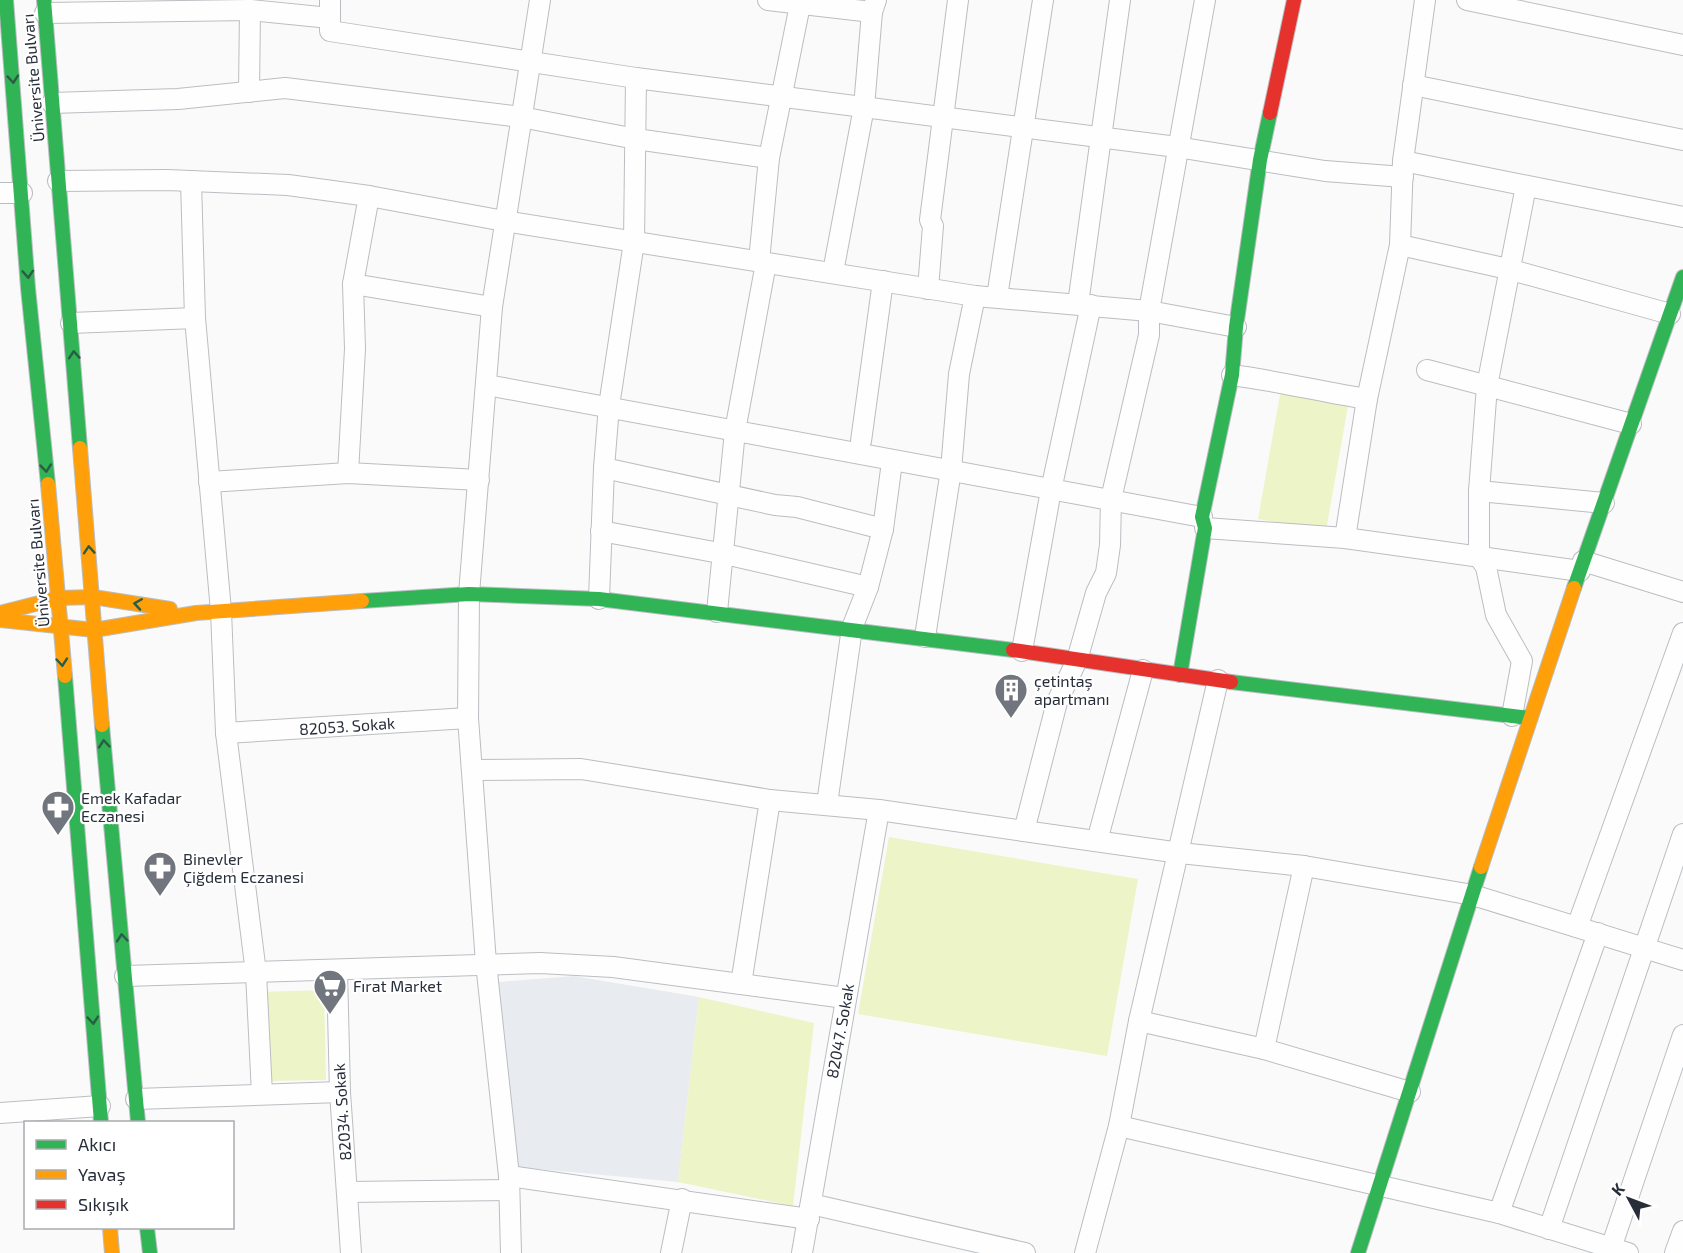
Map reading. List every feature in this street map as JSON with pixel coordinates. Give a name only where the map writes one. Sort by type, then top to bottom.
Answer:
[{"type":"street","name":"Üniversite Bulvarı","points":[[6,0],[28,288],[59,598],[59,628],[100,1114]]},
{"type":"street","points":[[511,1253],[509,1183],[486,963],[468,718],[469,594],[492,307],[540,0]]},
{"type":"street","points":[[768,0],[874,6],[864,107],[833,272]]},
{"type":"street","points":[[928,289],[933,226],[930,220],[958,0]]},
{"type":"street","points":[[997,297],[1021,128],[1043,0]]},
{"type":"street","points":[[1022,651],[1085,304],[1120,0]]},
{"type":"street","points":[[1024,831],[1057,702],[1077,660],[1096,593],[1106,573],[1110,545],[1111,499],[1149,335],[1149,311],[1205,0]]},
{"type":"street","points":[[1180,675],[1204,522],[1232,375],[1236,327],[1260,160],[1294,0]]},
{"type":"street","points":[[1345,538],[1367,399],[1400,245],[1403,169],[1425,0]]},
{"type":"street","points":[[1467,0],[1683,45]]},
{"type":"street","points":[[717,612],[731,494],[735,431],[763,262],[769,158],[800,2]]},
{"type":"street","name":"Üniversite Bulvarı","points":[[44,6],[94,630],[138,1121]]},
{"type":"street","points":[[44,6],[250,10],[330,9],[330,31],[531,63],[1178,147],[1325,171],[1403,169],[1526,186],[1683,217]]},
{"type":"street","points":[[249,92],[250,10]]},
{"type":"street","points":[[599,599],[609,406],[634,242],[636,78]]},
{"type":"street","points":[[1413,86],[1683,140]]},
{"type":"street","points":[[52,103],[178,99],[285,88],[521,117],[636,139],[769,158]]},
{"type":"street","points":[[58,181],[191,181],[288,185],[369,195],[634,242],[928,289],[975,296],[1149,311],[1236,327]]},
{"type":"street","points":[[191,181],[195,318],[221,611],[226,733],[256,974],[262,1094]]},
{"type":"street","points":[[1520,717],[1522,661],[1496,615],[1486,567],[1479,557],[1479,491],[1487,386],[1526,186]]},
{"type":"street","points":[[0,193],[22,193]]},
{"type":"street","points":[[348,473],[355,349],[353,284],[369,195]]},
{"type":"street","points":[[1400,245],[1508,269],[1670,314]]},
{"type":"street","points":[[1358,1253],[1473,895],[1520,717],[1582,566],[1683,277]]},
{"type":"street","points":[[861,441],[883,281]]},
{"type":"street","points":[[353,284],[492,307]]},
{"type":"street","points":[[925,637],[951,470],[959,374],[975,296]]},
{"type":"street","points":[[71,323],[195,318]]},
{"type":"street","points":[[1427,370],[1631,424]]},
{"type":"street","points":[[1232,375],[1291,383],[1316,391],[1367,399]]},
{"type":"street","points":[[487,385],[609,406],[892,462],[951,470],[1051,490],[1111,499],[1204,522],[1345,538],[1479,557],[1582,566],[1683,592]]},
{"type":"street","points":[[827,804],[852,628],[868,587],[883,529],[892,462]]},
{"type":"street","points":[[604,468],[797,507],[883,529]]},
{"type":"street","points":[[209,483],[348,473],[479,480]]},
{"type":"street","points":[[1479,491],[1604,503]]},
{"type":"street","points":[[601,531],[725,554],[868,587]]},
{"type":"street","points":[[0,620],[94,630],[196,613],[469,594],[599,599],[925,637],[1180,675],[1520,717]]},
{"type":"street","points":[[0,613],[59,598],[93,597],[196,613]]},
{"type":"street","points":[[1577,927],[1683,633]]},
{"type":"street","points":[[1097,841],[1143,670]]},
{"type":"street","points":[[1085,1253],[1119,1126],[1139,1022],[1180,853],[1218,680]]},
{"type":"street","name":"82053. Sokak","points":[[226,733],[468,718]]},
{"type":"street","points":[[472,770],[581,769],[770,800],[879,810],[1180,853],[1304,866],[1473,895],[1683,960]]},
{"type":"street","points":[[741,984],[770,800]]},
{"type":"street","name":"82047. Sokak","points":[[802,1253],[879,810]]},
{"type":"street","points":[[1549,1229],[1683,834]]},
{"type":"street","points":[[1264,1048],[1304,866]]},
{"type":"street","points":[[1499,1213],[1598,933]]},
{"type":"street","points":[[125,976],[256,974],[486,963],[613,967],[845,998]]},
{"type":"street","name":"82034. Sokak","points":[[337,970],[339,1092],[351,1253]]},
{"type":"street","points":[[1139,1022],[1264,1048],[1410,1092]]},
{"type":"street","points":[[1119,1126],[1499,1213],[1620,1250],[1683,1035]]},
{"type":"street","points":[[136,1099],[339,1092]]},
{"type":"street","points":[[0,1113],[100,1114]]},
{"type":"street","points":[[348,1192],[509,1183],[810,1212],[1025,1253]]},
{"type":"street","points":[[671,1253],[682,1200]]},
{"type":"street","points":[[110,1229],[112,1253]]},
{"type":"street","points":[[147,1229],[150,1253]]},
{"type":"street","points":[[1675,1253],[1683,1231]]},
{"type":"shaded area","points":[[574,976],[699,997],[678,1182],[516,1167],[499,982]]},
{"type":"green space","points":[[1281,389],[1349,400],[1326,531],[1258,519]]},
{"type":"green space","points":[[889,837],[1138,879],[1107,1056],[858,1014]]},
{"type":"green space","points":[[324,990],[326,1080],[262,1081],[260,992]]},
{"type":"green space","points":[[699,997],[814,1023],[793,1206],[678,1182]]},
{"type":"traffic: fast","points":[[6,0],[28,288],[48,484]]},
{"type":"traffic: fast","points":[[44,0],[80,448]]},
{"type":"traffic: fast","points":[[1180,675],[1205,528],[1202,517],[1232,375],[1236,327],[1260,160],[1270,113]]},
{"type":"traffic: fast","points":[[1574,588],[1683,277]]},
{"type":"traffic: fast","points":[[362,601],[469,594],[599,599],[1013,650]]},
{"type":"traffic: fast","points":[[65,676],[101,1121]]},
{"type":"traffic: fast","points":[[1231,682],[1529,718]]},
{"type":"traffic: fast","points":[[102,725],[138,1121]]},
{"type":"traffic: fast","points":[[1358,1253],[1481,867]]},
{"type":"traffic: fast","points":[[147,1229],[150,1253]]},
{"type":"traffic: slow","points":[[80,448],[102,725]]},
{"type":"traffic: slow","points":[[48,484],[65,676]]},
{"type":"traffic: slow","points":[[1481,867],[1574,588]]},
{"type":"traffic: slow","points":[[0,613],[59,598],[93,597],[170,609]]},
{"type":"traffic: slow","points":[[0,620],[94,630],[196,613],[362,601]]},
{"type":"traffic: slow","points":[[110,1229],[112,1253]]},
{"type":"traffic: jam","points":[[1270,113],[1294,0]]},
{"type":"traffic: jam","points":[[1013,650],[1231,682]]},
{"type":"place","name":"çetintaş apartmanı","points":[[1011,719]]},
{"type":"place","name":"Emek Kafadar Eczanesi","points":[[58,836]]},
{"type":"place","name":"Binevler Çiğdem Eczanesi","points":[[160,897]]},
{"type":"place","name":"Fırat Market","points":[[330,1015]]}]
